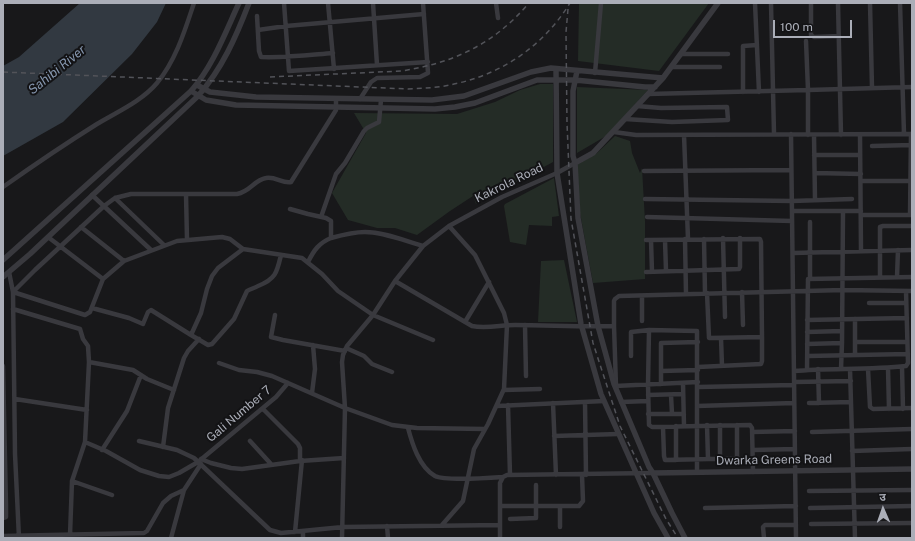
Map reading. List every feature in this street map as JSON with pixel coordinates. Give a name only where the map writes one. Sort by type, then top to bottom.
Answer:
[{"type":"street","points":[[3,186],[43,158],[140,98],[157,84],[168,68],[175,54],[194,3]]},
{"type":"street","points":[[3,260],[191,91],[217,51],[239,3]]},
{"type":"street","points":[[3,277],[48,237],[204,90],[219,69],[229,50],[249,3]]},
{"type":"street","points":[[284,3],[289,71],[428,62]]},
{"type":"street","points":[[328,3],[334,69]]},
{"type":"street","points":[[373,3],[377,65]]},
{"type":"street","points":[[360,99],[374,79],[381,77],[420,77],[425,76],[428,73],[423,3]]},
{"type":"street","points":[[496,3],[498,18]]},
{"type":"street","points":[[595,73],[601,3]]},
{"type":"street","name":"Kakrola Road","points":[[345,349],[373,316],[395,281],[423,246],[449,226],[502,197],[557,173],[593,153],[663,78],[718,3]]},
{"type":"street","points":[[756,3],[759,92]]},
{"type":"street","points":[[771,3],[774,134]]},
{"type":"street","points":[[811,3],[812,35],[839,36]]},
{"type":"street","points":[[838,3],[841,135]]},
{"type":"street","points":[[870,3],[872,88]]},
{"type":"street","points":[[900,3],[904,134]]},
{"type":"street","points":[[258,30],[286,26],[424,14]]},
{"type":"street","points":[[257,16],[259,51],[261,57],[288,58],[303,55],[333,53]]},
{"type":"street","points":[[806,40],[808,135]]},
{"type":"street","points":[[743,92],[743,46],[757,46]]},
{"type":"street","points":[[682,54],[728,54]]},
{"type":"street","points":[[671,68],[720,67]]},
{"type":"street","points":[[196,85],[204,90],[219,94],[256,97],[432,100],[474,94],[541,70],[556,69],[663,78]]},
{"type":"street","points":[[556,69],[557,173],[582,327],[604,401],[654,514],[668,538]]},
{"type":"street","points":[[576,71],[573,91],[573,156],[575,163],[578,218],[598,326],[621,402],[649,467],[685,538]]},
{"type":"street","points":[[191,91],[198,96],[213,102],[236,105],[435,109],[475,103],[537,80],[575,80],[655,87]]},
{"type":"street","points":[[648,94],[912,87]]},
{"type":"street","points":[[13,292],[60,246],[104,206],[116,198],[131,194],[237,194],[247,191],[259,180],[269,178],[291,182],[336,110],[336,99]]},
{"type":"street","points":[[321,216],[336,174],[345,163],[364,131],[380,122],[381,100]]},
{"type":"street","points":[[625,119],[672,122],[728,120],[727,107],[661,108],[637,106]]},
{"type":"street","points":[[614,132],[636,135],[912,134],[911,215],[843,211],[792,211]]},
{"type":"street","points":[[791,134],[796,538]]},
{"type":"street","points":[[684,135],[688,218],[686,294]]},
{"type":"street","points":[[814,135],[815,200]]},
{"type":"street","points":[[860,135],[861,251]]},
{"type":"street","points":[[872,146],[912,145]]},
{"type":"street","points":[[814,155],[860,155]]},
{"type":"street","points":[[644,171],[685,172],[792,170]]},
{"type":"street","points":[[815,174],[861,174]]},
{"type":"street","points":[[861,181],[911,180]]},
{"type":"street","points":[[186,194],[187,240]]},
{"type":"street","points":[[92,195],[151,250]]},
{"type":"street","points":[[116,198],[164,245]]},
{"type":"street","points":[[645,199],[852,199]]},
{"type":"street","points":[[290,209],[321,216],[331,221],[331,238]]},
{"type":"street","points":[[841,369],[843,211]]},
{"type":"street","points":[[647,217],[792,221]]},
{"type":"street","points":[[807,370],[807,280],[810,278],[810,222]]},
{"type":"street","points":[[442,525],[463,501],[474,448],[497,406],[504,390],[506,380],[507,325],[504,313],[475,255],[449,226]]},
{"type":"street","points":[[880,277],[881,226],[912,226]]},
{"type":"street","points":[[81,227],[124,261]]},
{"type":"street","points":[[308,262],[319,244],[331,238],[353,233],[377,233],[423,246]]},
{"type":"street","points":[[48,237],[103,279]]},
{"type":"street","points":[[13,292],[82,315],[88,314],[92,308],[103,279],[124,261],[177,241],[222,237],[230,239],[244,249],[298,257],[308,262],[338,291],[373,316],[433,340]]},
{"type":"street","points":[[723,238],[725,317]]},
{"type":"street","points":[[652,272],[648,240],[723,238],[758,238],[761,240],[761,364],[661,371]]},
{"type":"street","points":[[646,272],[740,268],[740,238]]},
{"type":"street","points":[[704,239],[704,270],[708,337],[711,339],[762,337]]},
{"type":"street","points":[[665,240],[666,271]]},
{"type":"street","points":[[191,334],[201,313],[212,276],[218,268],[244,249]]},
{"type":"street","points":[[897,277],[898,250]]},
{"type":"street","points":[[792,253],[912,250]]},
{"type":"street","points":[[92,308],[129,318],[142,324],[148,312],[151,310],[199,339],[208,344],[212,344],[234,319],[247,291],[265,284],[272,279],[275,275],[281,255]]},
{"type":"street","points":[[9,272],[13,292],[16,496],[19,537]]},
{"type":"street","points":[[810,278],[912,276]]},
{"type":"street","points":[[395,281],[466,322],[478,327],[507,325],[582,327],[614,326]]},
{"type":"street","points":[[466,322],[489,282]]},
{"type":"street","points":[[616,386],[614,326],[615,299],[619,296],[725,292],[843,290],[912,291]]},
{"type":"street","points":[[794,372],[818,369],[888,368],[907,365],[906,291]]},
{"type":"street","points":[[742,292],[743,324]]},
{"type":"street","points":[[642,296],[642,321]]},
{"type":"street","points":[[869,303],[906,303]]},
{"type":"street","points":[[13,309],[80,329],[83,339],[88,346],[89,362],[85,442],[72,481],[67,536]]},
{"type":"street","points":[[275,315],[271,337],[345,349],[364,356],[372,364],[392,372]]},
{"type":"street","points":[[807,320],[907,318]]},
{"type":"street","points":[[855,319],[855,355]]},
{"type":"street","points":[[525,325],[526,376]]},
{"type":"street","points":[[649,330],[648,414],[650,426],[750,425],[752,426],[753,472]]},
{"type":"street","points":[[632,356],[631,332],[649,330],[696,330],[698,332],[697,472]]},
{"type":"street","points":[[807,332],[842,331]]},
{"type":"street","points":[[721,338],[722,366]]},
{"type":"street","points":[[163,447],[168,408],[184,358],[199,339]]},
{"type":"street","points":[[661,384],[661,343],[698,342]]},
{"type":"street","points":[[855,342],[907,342]]},
{"type":"street","points":[[807,344],[842,343]]},
{"type":"street","points":[[312,394],[315,370],[313,345]]},
{"type":"street","points":[[342,538],[345,408],[342,362],[345,349]]},
{"type":"street","points":[[808,356],[908,354]]},
{"type":"street","points":[[89,362],[129,369],[174,390]]},
{"type":"street","points":[[219,363],[239,370],[264,374],[383,423],[408,428],[485,429]]},
{"type":"street","points":[[3,366],[6,517],[3,518]]},
{"type":"street","points":[[902,367],[903,409]]},
{"type":"street","points":[[888,368],[889,409]]},
{"type":"street","points":[[818,369],[819,403]]},
{"type":"street","points":[[850,369],[855,538]]},
{"type":"street","points":[[868,369],[870,407],[873,409],[912,408]]},
{"type":"street","points":[[102,450],[127,411],[141,375]]},
{"type":"street","points":[[616,386],[683,383],[698,385],[794,384],[851,380]]},
{"type":"street","name":"Gali Number 7","points":[[200,462],[244,423],[263,409],[288,383]]},
{"type":"street","points":[[683,383],[684,426]]},
{"type":"street","points":[[504,390],[540,389]]},
{"type":"street","points":[[648,395],[683,394]]},
{"type":"street","points":[[671,395],[672,414]]},
{"type":"street","points":[[15,399],[87,410]]},
{"type":"street","points":[[497,406],[604,401]]},
{"type":"street","points":[[621,402],[648,401]]},
{"type":"street","points":[[500,506],[579,506],[582,504],[585,402]]},
{"type":"street","points":[[809,403],[851,402]]},
{"type":"street","points":[[553,403],[556,475]]},
{"type":"street","points":[[698,406],[794,404]]},
{"type":"street","points":[[508,405],[510,475]]},
{"type":"street","points":[[263,409],[298,444],[300,448],[301,461],[295,532]]},
{"type":"street","points":[[648,414],[684,414]]},
{"type":"street","points":[[707,425],[708,459]]},
{"type":"street","points":[[720,425],[720,459]]},
{"type":"street","points":[[737,425],[737,458]]},
{"type":"street","points":[[663,426],[664,458],[667,460],[753,458]]},
{"type":"street","points":[[676,426],[676,460]]},
{"type":"street","name":"Dwarka Greens Road","points":[[408,428],[414,449],[426,468],[433,475],[439,477],[468,478],[503,477],[510,475],[912,469]]},
{"type":"street","points":[[812,432],[912,429]]},
{"type":"street","points":[[752,432],[795,431]]},
{"type":"street","points":[[554,436],[618,434]]},
{"type":"street","points":[[4,436],[15,436]]},
{"type":"street","points":[[139,441],[177,450],[200,462],[270,530],[282,536],[295,532],[343,526],[500,525]]},
{"type":"street","points":[[85,442],[140,470],[159,476],[169,477],[200,462],[236,468],[253,468],[271,464],[344,458]]},
{"type":"street","points":[[250,442],[271,464]]},
{"type":"street","points":[[753,450],[795,449]]},
{"type":"street","points":[[852,451],[912,449]]},
{"type":"street","points":[[171,538],[184,490],[200,462]]},
{"type":"street","points":[[500,538],[500,483],[503,477]]},
{"type":"street","points":[[72,481],[112,495]]},
{"type":"street","points":[[510,519],[536,519],[536,485]]},
{"type":"street","points":[[3,536],[67,536],[144,533],[163,503],[171,496],[184,490]]},
{"type":"street","points":[[809,491],[912,490]]},
{"type":"street","points":[[560,506],[560,528]]},
{"type":"street","points":[[705,508],[796,506]]},
{"type":"street","points":[[810,508],[912,506]]},
{"type":"street","points":[[810,524],[912,522]]},
{"type":"street","points":[[764,538],[765,525],[796,525]]},
{"type":"street","points":[[387,526],[388,538]]},
{"type":"street","points":[[303,531],[303,538]]},
{"type":"shaded area","points":[[579,3],[709,3],[659,71],[578,61]]},
{"type":"shaded area","points":[[540,84],[553,84],[553,162],[476,204],[473,196],[417,235],[395,228],[377,228],[348,220],[332,193],[366,133],[354,113],[457,114],[495,102],[520,90]]},
{"type":"shaded area","points":[[577,87],[648,90],[606,136],[577,153]]},
{"type":"shaded area","points":[[615,136],[630,141],[632,153],[640,173],[642,168],[645,221],[645,279],[593,283],[580,213],[577,165],[597,153]]},
{"type":"shaded area","points":[[554,178],[559,216],[552,217],[552,226],[529,225],[526,245],[510,242],[504,206],[505,204]]},
{"type":"shaded area","points":[[564,260],[577,322],[538,322],[541,261]]},
{"type":"water","name":"Sahibi River","points":[[80,3],[166,3],[157,22],[132,54],[63,122],[3,156],[3,66],[19,57]]},
{"type":"railway","points":[[270,77],[401,71],[438,63],[456,57],[487,40],[502,30],[529,3]]},
{"type":"railway","points":[[3,72],[408,89],[437,87],[472,79],[489,73],[521,56],[548,32],[570,3]]},
{"type":"railway","points":[[568,9],[566,32],[567,123],[571,219],[593,343],[620,426],[666,519],[678,538]]}]
